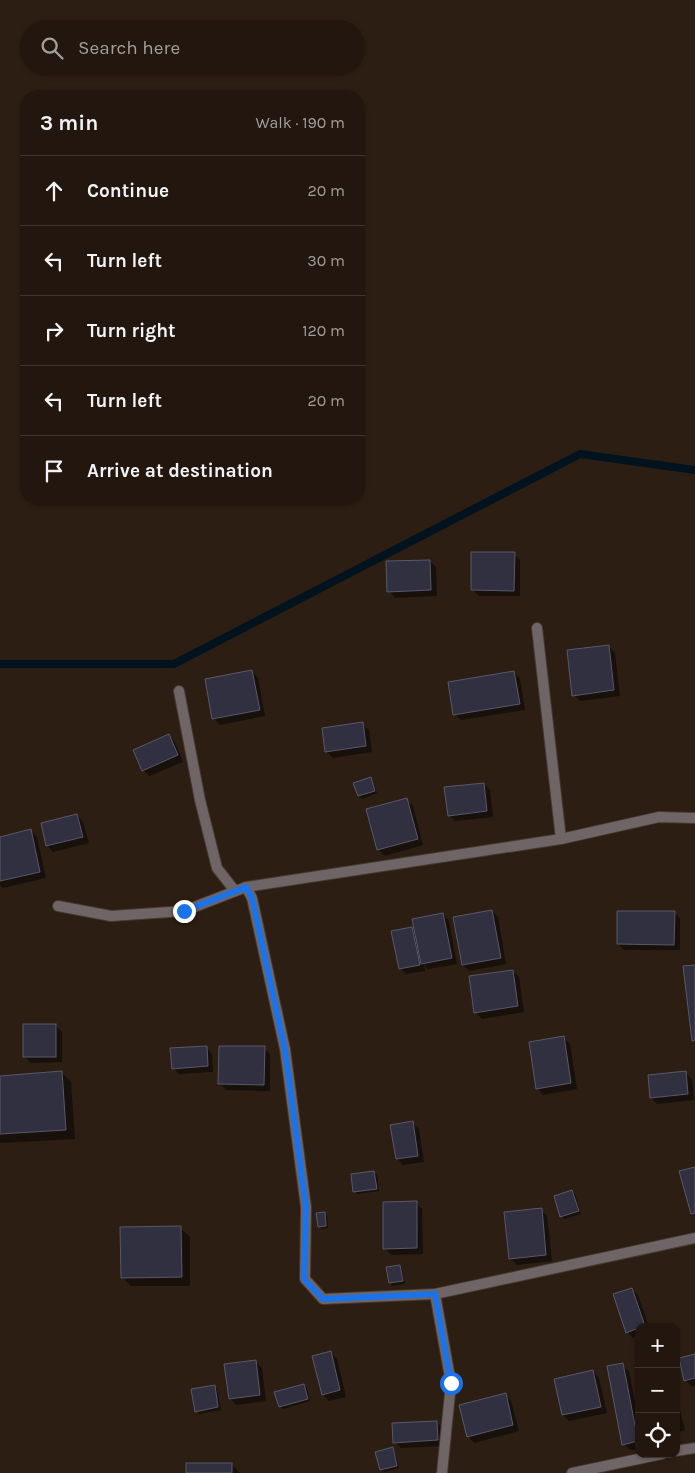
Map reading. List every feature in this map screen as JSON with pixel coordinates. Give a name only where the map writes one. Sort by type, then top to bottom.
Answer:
[{"type":"street","points":[[537,628],[561,839]]},
{"type":"street","points":[[178,691],[200,800],[217,868],[235,891]]},
{"type":"street","points":[[58,906],[111,916],[184,911],[246,887],[561,839],[660,817],[695,818]]},
{"type":"street","points":[[246,887],[252,898],[285,1050],[306,1207],[304,1279],[323,1299],[435,1294],[695,1238]]},
{"type":"street","points":[[435,1294],[451,1383],[442,1473]]},
{"type":"street","points":[[680,1450],[695,1448]]},
{"type":"street","points":[[572,1473],[595,1470],[645,1458]]},
{"type":"building","points":[[471,552],[515,552],[514,591],[471,590]]},
{"type":"building","points":[[430,560],[431,590],[387,592],[386,561]]},
{"type":"building","points":[[609,645],[614,690],[572,696],[567,650]]},
{"type":"building","points":[[252,670],[260,710],[212,719],[205,679]]},
{"type":"building","points":[[514,671],[520,704],[453,715],[448,682]]},
{"type":"building","points":[[363,722],[366,746],[325,752],[322,728]]},
{"type":"building","points":[[169,734],[178,755],[142,771],[133,750]]},
{"type":"building","points":[[371,777],[375,791],[358,796],[353,783]]},
{"type":"building","points":[[484,783],[487,811],[448,816],[444,787]]},
{"type":"building","points":[[407,798],[418,839],[377,850],[366,809]]},
{"type":"building","points":[[77,814],[83,837],[46,846],[41,823]]},
{"type":"building","points":[[31,829],[40,872],[0,881],[0,837]]},
{"type":"building","points":[[492,910],[501,958],[462,965],[453,917]]},
{"type":"building","points":[[617,911],[675,911],[674,945],[617,944]]},
{"type":"building","points":[[443,913],[452,958],[421,964],[412,919]]},
{"type":"building","points":[[412,927],[420,965],[399,969],[391,931]]},
{"type":"building","points":[[695,965],[695,1040],[692,1041],[683,966]]},
{"type":"building","points":[[513,970],[518,1006],[474,1013],[469,976]]},
{"type":"building","points":[[23,1024],[56,1024],[56,1057],[23,1057]]},
{"type":"building","points":[[564,1036],[571,1083],[536,1089],[529,1042]]},
{"type":"building","points":[[207,1046],[208,1066],[172,1069],[170,1048]]},
{"type":"building","points":[[219,1046],[265,1046],[264,1085],[218,1084]]},
{"type":"building","points":[[62,1071],[66,1130],[0,1134],[0,1076]]},
{"type":"building","points":[[686,1071],[688,1094],[650,1098],[648,1075]]},
{"type":"building","points":[[413,1121],[418,1156],[396,1159],[390,1125]]},
{"type":"building","points":[[695,1167],[695,1213],[691,1214],[679,1171]]},
{"type":"building","points":[[374,1171],[377,1189],[353,1192],[351,1174]]},
{"type":"building","points":[[572,1190],[579,1211],[560,1217],[554,1196]]},
{"type":"building","points":[[417,1201],[417,1248],[383,1249],[383,1202]]},
{"type":"building","points":[[542,1208],[546,1255],[509,1259],[504,1212]]},
{"type":"building","points":[[325,1212],[326,1226],[318,1227],[316,1213]]},
{"type":"building","points":[[181,1226],[182,1277],[121,1278],[120,1227]]},
{"type":"building","points":[[400,1265],[403,1281],[389,1283],[386,1267]]},
{"type":"building","points":[[632,1288],[644,1323],[635,1323],[635,1330],[626,1333],[613,1294]]},
{"type":"building","points":[[331,1351],[340,1390],[322,1395],[312,1356]]},
{"type":"building","points":[[695,1354],[695,1378],[684,1381],[680,1358]]},
{"type":"building","points":[[256,1360],[260,1395],[229,1399],[224,1364]]},
{"type":"building","points":[[623,1363],[635,1425],[635,1442],[622,1445],[607,1366]]},
{"type":"building","points":[[593,1370],[601,1407],[562,1415],[554,1379]]},
{"type":"building","points":[[304,1384],[308,1399],[279,1407],[274,1392]]},
{"type":"building","points":[[215,1385],[218,1407],[195,1412],[191,1389]]},
{"type":"building","points":[[506,1393],[513,1425],[467,1437],[459,1405]]},
{"type":"building","points":[[437,1421],[438,1440],[393,1443],[392,1423]]},
{"type":"building","points":[[393,1447],[397,1466],[380,1470],[375,1452]]},
{"type":"building","points":[[186,1463],[232,1463],[232,1473],[186,1473]]},
{"type":"waterway","points":[[0,664],[174,664],[580,454],[695,470]]},
{"type":"route","points":[[184,911],[246,887],[252,898],[285,1050],[306,1207],[304,1279],[323,1299],[435,1294],[451,1383]]}]
